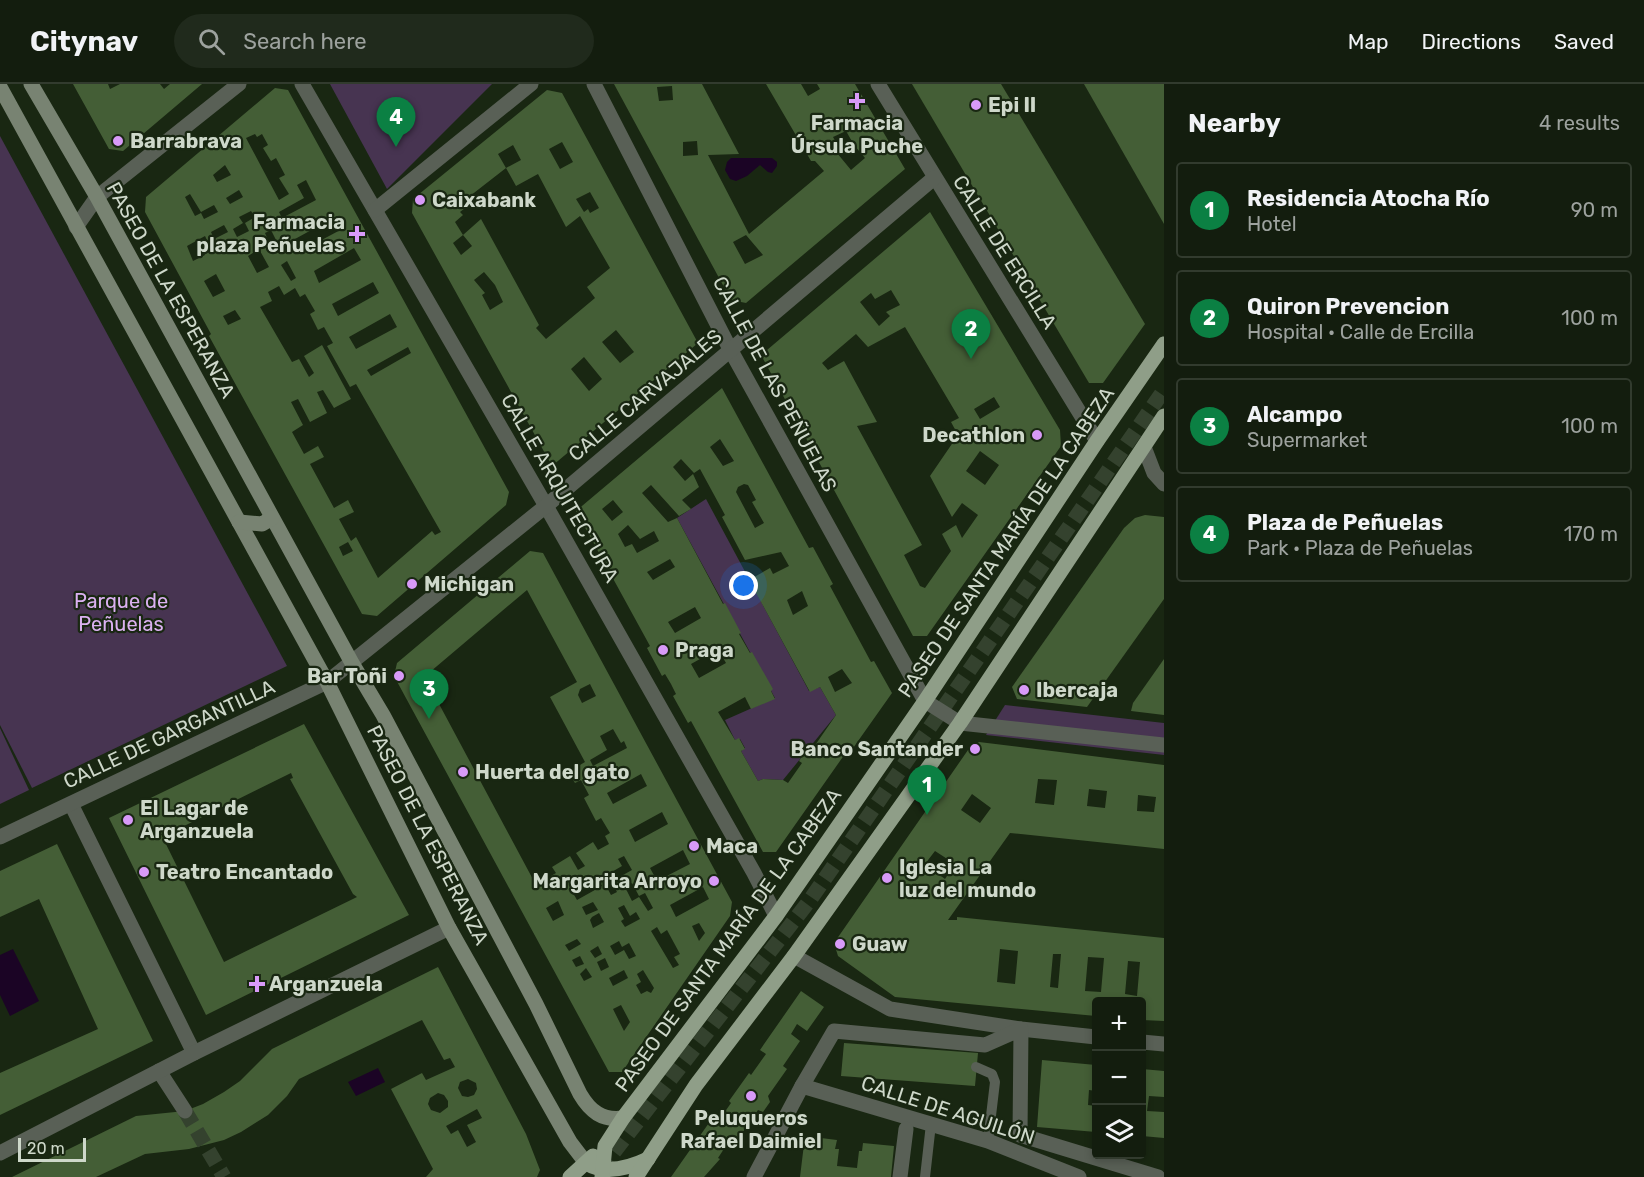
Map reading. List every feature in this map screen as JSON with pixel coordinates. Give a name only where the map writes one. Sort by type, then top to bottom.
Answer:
[{"type":"main road","name":"PASEO DE SANTA MARÍA DE LA CABEZA","points":[[602,1173],[605,1146],[623,1118],[776,916],[925,701],[1164,344]]},
{"type":"main road","points":[[636,1177],[696,1085],[794,956],[960,723],[1164,416]]},
{"type":"main road","points":[[570,1177],[605,1146]]},
{"type":"main road","points":[[586,1163],[602,1173],[628,1167],[648,1158]]},
{"type":"street","name":"PASEO DE LA ESPERANZA","points":[[31,84],[97,197],[352,663],[383,715],[531,994],[580,1094],[588,1107],[599,1116],[623,1118]]},
{"type":"street","points":[[76,227],[97,197],[239,84]]},
{"type":"street","name":"CALLE ARQUITECTURA","points":[[302,84],[546,506],[754,873],[776,916]]},
{"type":"street","points":[[375,210],[531,84]]},
{"type":"street","name":"CALLE DE LAS PEÑUELAS","points":[[594,84],[730,349],[925,701]]},
{"type":"street","name":"CALLE DE ERCILLA","points":[[878,84],[1097,441]]},
{"type":"street","name":"PASEO DE LA ESPERANZA","points":[[0,87],[327,682],[449,928],[570,1142],[586,1163]]},
{"type":"street","name":"CALLE CARVAJALES","points":[[352,663],[546,506],[934,178]]},
{"type":"street","points":[[1144,447],[1154,473],[1164,484]]},
{"type":"street","points":[[239,522],[262,524],[272,518]]},
{"type":"street","name":"CALLE DE GARGANTILLA","points":[[0,837],[327,682],[352,663]]},
{"type":"street","points":[[925,701],[960,723],[1164,744]]},
{"type":"street","points":[[70,804],[194,1053]]},
{"type":"street","points":[[0,1153],[194,1053],[449,928]]},
{"type":"street","points":[[794,956],[890,1009],[1021,1029],[1092,1037]]},
{"type":"street","points":[[754,1177],[834,1031],[985,1045],[1021,1029]]},
{"type":"street","points":[[1021,1029],[1020,1135],[1158,1177]]},
{"type":"street","points":[[1146,1042],[1164,1044]]},
{"type":"street","points":[[159,1071],[185,1111]]},
{"type":"street","name":"CALLE DE AGUILÓN","points":[[802,1086],[988,1142],[1079,1177]]},
{"type":"street","points":[[900,1177],[906,1129]]},
{"type":"lane","points":[[976,1067],[992,1074],[995,1082],[988,1142]]},
{"type":"lane","points":[[925,1177],[931,1124]]},
{"type":"green space","points":[[330,84],[492,84],[387,189]]},
{"type":"green space","name":"Parque de Peñuelas","points":[[0,136],[287,666],[32,788],[0,725]]},
{"type":"green space","points":[[706,499],[809,691],[820,687],[836,715],[783,780],[758,781],[741,751],[745,748],[740,739],[735,740],[725,720],[775,698],[677,518]]},
{"type":"green space","points":[[1005,705],[1164,723],[1164,755],[986,735]]},
{"type":"green space","points":[[0,728],[29,790],[0,804]]},
{"type":"shaded area","points":[[731,158],[772,158],[777,162],[777,166],[772,173],[760,165],[747,176],[736,181],[730,179],[725,170]]},
{"type":"shaded area","points":[[13,949],[39,1001],[10,1016],[0,995],[0,955]]},
{"type":"shaded area","points":[[378,1068],[385,1082],[356,1096],[348,1082]]},
{"type":"building","points":[[73,84],[108,84],[110,89],[120,84],[160,84],[164,89],[170,84],[202,84],[123,151],[109,149]]},
{"type":"building","points":[[614,84],[702,84],[739,154],[708,155],[749,234],[824,171],[815,161],[811,161],[766,84],[801,84],[808,96],[820,89],[817,84],[855,84],[905,169],[746,303],[731,300]],"holes":[[[672,86],[673,100],[659,101],[657,87]],[[846,131],[865,158],[851,170],[837,153],[841,151],[833,137]],[[697,141],[698,155],[683,156],[683,142]],[[746,235],[763,255],[745,264],[733,242]]]},
{"type":"building","points":[[912,84],[1001,84],[1145,324],[1103,383],[1089,383]]},
{"type":"building","points":[[1084,84],[1164,84],[1164,224]]},
{"type":"building","points":[[275,88],[288,90],[509,492],[506,505],[377,616],[362,614],[209,336],[211,334],[145,212],[146,197]],"holes":[[[262,134],[268,145],[263,148],[271,161],[276,158],[285,175],[279,178],[289,194],[279,200],[246,138]],[[225,165],[231,175],[217,182],[213,175]],[[306,180],[316,200],[282,218],[279,212],[304,198],[297,185]],[[239,190],[243,197],[230,204],[226,198]],[[190,194],[201,212],[214,205],[218,212],[204,219],[201,213],[195,216],[185,197]],[[251,211],[255,217],[245,223],[249,231],[237,237],[233,229],[243,223],[239,217]],[[337,216],[344,228],[301,251],[295,239]],[[224,225],[228,232],[214,239],[211,232]],[[271,230],[279,246],[272,249],[265,233]],[[205,236],[208,242],[201,246],[205,255],[193,261],[187,246]],[[354,248],[361,260],[319,283],[314,271]],[[259,249],[269,267],[257,273],[248,256]],[[287,261],[296,278],[291,281],[281,265]],[[216,274],[225,291],[213,297],[204,281]],[[373,282],[379,293],[338,316],[332,304]],[[279,286],[284,295],[295,288],[300,297],[305,294],[315,311],[310,314],[318,330],[324,327],[333,343],[327,346],[350,387],[356,384],[441,532],[435,535],[432,531],[378,578],[356,537],[351,541],[339,519],[354,512],[348,500],[334,508],[310,464],[324,457],[318,446],[304,454],[292,432],[303,425],[291,402],[298,399],[310,422],[327,413],[317,392],[323,390],[334,408],[351,399],[322,345],[304,356],[314,373],[309,377],[299,359],[292,362],[260,307],[272,301],[268,292]],[[235,310],[241,319],[228,325],[223,316]],[[390,314],[397,327],[356,349],[349,337]],[[408,347],[411,353],[371,376],[367,370]],[[348,542],[353,551],[343,556],[339,547]]]},
{"type":"building","points":[[547,90],[562,93],[698,343],[552,466],[412,213],[413,199]],"holes":[[[562,142],[573,162],[560,169],[549,149]],[[513,145],[521,160],[506,168],[498,154]],[[506,168],[516,186],[538,174],[566,227],[580,216],[610,268],[587,287],[595,298],[546,339],[536,328],[539,325],[481,219],[463,235],[455,222],[463,215],[460,212],[465,208],[461,203]],[[590,192],[599,208],[590,213],[588,209],[584,212],[576,199]],[[463,235],[472,246],[461,255],[453,243]],[[484,272],[495,285],[503,302],[490,310],[482,295],[485,293],[474,280]],[[616,330],[634,352],[620,363],[602,342]],[[584,357],[602,379],[589,391],[571,369]]]},
{"type":"building","points":[[930,212],[1060,430],[1061,446],[927,636],[913,636],[761,355]],"holes":[[[891,290],[900,305],[886,312],[890,316],[879,326],[860,302],[871,293],[875,299]],[[905,327],[959,418],[951,422],[958,435],[930,476],[952,517],[962,503],[978,515],[962,538],[956,525],[942,534],[951,551],[925,588],[920,586],[904,555],[922,545],[857,426],[877,422],[844,361],[828,370],[822,363],[856,334],[868,347]],[[994,397],[1000,407],[980,419],[974,409]],[[980,451],[999,465],[985,485],[966,471]]]},
{"type":"building","points":[[722,388],[809,548],[813,547],[833,584],[830,586],[871,662],[874,661],[892,693],[851,751],[848,749],[776,852],[763,852],[691,721],[688,723],[673,696],[676,694],[671,684],[665,674],[662,676],[647,648],[650,646],[576,511]],"holes":[[[720,439],[734,461],[723,466],[710,447]],[[681,459],[694,473],[700,469],[725,515],[722,517],[745,560],[781,552],[789,566],[773,574],[770,568],[749,580],[810,692],[820,687],[836,715],[809,754],[805,752],[799,761],[802,763],[788,783],[783,780],[758,781],[741,751],[745,749],[739,738],[735,740],[718,712],[745,697],[751,709],[775,699],[771,691],[773,689],[739,634],[741,633],[725,603],[723,604],[677,518],[668,522],[642,493],[651,485],[679,516],[691,509],[682,500],[699,487],[693,474],[685,481],[673,467]],[[748,485],[756,500],[752,502],[764,523],[755,528],[736,492],[738,487]],[[613,500],[623,512],[612,521],[602,509]],[[628,525],[640,539],[654,531],[659,541],[637,553],[632,544],[625,547],[618,534]],[[670,559],[675,567],[653,580],[647,572]],[[802,591],[808,606],[793,615],[787,600]],[[695,607],[701,618],[675,633],[668,622]],[[718,649],[726,663],[699,678],[691,664]],[[842,669],[852,683],[835,692],[828,677]]]},
{"type":"building","points":[[1145,515],[1164,517],[1164,599],[1087,707],[1017,699],[1012,687],[1124,528],[1135,518]]},
{"type":"building","points":[[530,551],[543,553],[732,902],[730,916],[622,1072],[609,1072],[394,676],[397,663]],"holes":[[[527,590],[577,682],[550,697],[585,762],[568,772],[575,783],[581,780],[589,795],[584,798],[596,821],[601,818],[610,833],[605,836],[609,844],[598,850],[593,842],[576,853],[585,866],[578,870],[570,856],[552,867],[556,873],[536,885],[438,702],[430,707],[426,699],[440,691],[430,672]],[[423,675],[428,682],[417,689],[412,681]],[[590,684],[596,696],[582,703],[578,695],[580,689]],[[613,729],[621,743],[624,741],[627,748],[593,766],[590,760],[607,750],[600,736]],[[641,774],[647,786],[613,804],[607,793]],[[662,812],[668,824],[635,842],[629,830]],[[683,850],[690,864],[657,881],[650,868]],[[624,856],[632,870],[614,880],[610,873],[622,866],[618,859]],[[598,879],[602,886],[577,900],[573,893]],[[611,881],[617,892],[611,895],[605,884]],[[632,883],[639,896],[645,893],[653,908],[648,911],[639,897],[632,901],[625,887]],[[703,887],[709,899],[676,917],[670,905]],[[558,901],[564,915],[553,921],[546,908]],[[593,902],[598,910],[586,915],[582,907]],[[624,905],[630,916],[636,912],[640,919],[625,927],[621,921],[624,919],[618,908]],[[599,913],[604,922],[593,928],[590,920]],[[699,923],[705,933],[699,941],[692,926]],[[657,927],[661,934],[667,930],[680,954],[674,957],[679,965],[673,968],[651,931]],[[577,939],[581,944],[569,951],[565,945]],[[619,941],[622,947],[629,943],[636,956],[629,959],[624,950],[615,955],[610,946]],[[598,946],[602,954],[595,958],[590,951]],[[580,956],[584,964],[576,967],[572,960]],[[605,958],[609,967],[601,971],[597,962]],[[586,968],[592,977],[584,981],[580,974]],[[624,970],[628,978],[613,986],[609,978]],[[643,970],[654,988],[651,993],[647,991],[641,994],[636,985],[641,982],[637,974]],[[621,1005],[630,1022],[624,1031],[613,1009]]]},
{"type":"building","points":[[1164,659],[1164,715],[1131,711],[1133,703]]},
{"type":"building","points":[[304,724],[409,915],[206,1015],[109,818]],"holes":[[[291,773],[293,778],[290,779],[353,894],[357,897],[224,962],[161,834],[165,832],[166,835]]]},
{"type":"building","points":[[979,742],[1164,765],[1164,849],[1010,833],[948,920],[957,920],[957,917],[1164,938],[1164,1021],[1146,1020],[1146,997],[1092,997],[1092,1016],[895,997],[838,956],[834,943],[968,750]],"holes":[[[1038,779],[1057,780],[1054,805],[1035,803]],[[1089,789],[1107,791],[1105,808],[1087,806]],[[972,794],[991,808],[980,823],[961,810]],[[1138,795],[1156,797],[1154,812],[1137,811]],[[935,851],[955,864],[945,879],[925,864]],[[1000,949],[1018,951],[1015,984],[997,982]],[[1053,954],[1061,954],[1058,988],[1050,987]],[[1088,957],[1104,958],[1101,992],[1085,991]],[[1128,961],[1140,962],[1137,996],[1125,994]]]},
{"type":"building","points":[[57,844],[153,1041],[0,1115],[0,1073],[98,1029],[39,899],[0,917],[0,871]]},
{"type":"building","points":[[438,967],[526,1134],[540,1170],[537,1177],[426,1177],[433,1169],[391,1089],[422,1073],[426,1080],[455,1067],[450,1058],[444,1060],[422,1020],[299,1079],[287,1096],[268,1115],[224,1140],[189,1149],[145,1154],[96,1177],[12,1177],[136,1116],[185,1111],[203,1104],[240,1081],[272,1049]],"holes":[[[468,1079],[476,1083],[477,1089],[474,1095],[462,1096],[458,1088],[460,1082]],[[438,1093],[444,1095],[448,1101],[448,1107],[440,1113],[431,1110],[428,1104],[430,1098]],[[477,1109],[482,1118],[467,1125],[476,1142],[467,1147],[458,1130],[451,1134],[446,1126]]]},
{"type":"building","points":[[801,991],[824,1007],[807,1031],[797,1024],[791,1034],[800,1041],[783,1066],[787,1069],[768,1096],[770,1102],[763,1112],[758,1110],[738,1139],[733,1135],[718,1158],[720,1159],[704,1177],[671,1177],[711,1120],[717,1123],[731,1103],[729,1101],[766,1054],[760,1050]]},
{"type":"building","points":[[844,1043],[978,1053],[975,1086],[841,1076]]},
{"type":"building","points":[[1042,1060],[1092,1065],[1092,1090],[1089,1090],[1088,1105],[1092,1106],[1092,1132],[1037,1127]]},
{"type":"building","points":[[1146,1069],[1164,1071],[1164,1097],[1149,1096],[1147,1111],[1164,1112],[1164,1138],[1146,1136]]},
{"type":"building","points":[[805,1136],[837,1140],[835,1149],[839,1149],[837,1166],[857,1168],[859,1151],[862,1151],[863,1143],[894,1146],[891,1177],[800,1177]]},
{"type":"tunnel","points":[[600,1170],[810,900],[1164,390]]},
{"type":"tunnel","points":[[185,1111],[224,1177]]},
{"type":"place","name":"Farmacia Úrsula Puche","points":[[857,101]]},
{"type":"place","name":"Epi II","points":[[976,105]]},
{"type":"place","name":"Barrabrava","points":[[118,141]]},
{"type":"place","name":"Plaza de Peñuelas","points":[[396,147]]},
{"type":"place","name":"Caixabank","points":[[420,200]]},
{"type":"place","name":"Farmacia plaza Peñuelas","points":[[357,234]]},
{"type":"place","name":"Quiron Prevencion","points":[[971,359]]},
{"type":"place","name":"Decathlon","points":[[1037,435]]},
{"type":"place","name":"Michigan","points":[[412,584]]},
{"type":"place","name":"Praga","points":[[663,650]]},
{"type":"place","name":"Bar Toñi","points":[[399,676]]},
{"type":"place","name":"Ibercaja","points":[[1024,690]]},
{"type":"place","name":"Alcampo","points":[[429,719]]},
{"type":"place","name":"Banco Santander","points":[[975,749]]},
{"type":"place","name":"Huerta del gato","points":[[463,772]]},
{"type":"place","name":"Residencia Atocha Río","points":[[927,815]]},
{"type":"place","name":"El Lagar de Arganzuela","points":[[128,820]]},
{"type":"place","name":"Maca","points":[[694,846]]},
{"type":"place","name":"Teatro Encantado","points":[[144,872]]},
{"type":"place","name":"Iglesia La luz del mundo","points":[[887,878]]},
{"type":"place","name":"Margarita Arroyo","points":[[714,881]]},
{"type":"place","name":"Guaw","points":[[840,944]]},
{"type":"place","name":"Arganzuela","points":[[257,984]]},
{"type":"place","name":"Peluqueros Rafael Daimiel","points":[[751,1096]]}]
